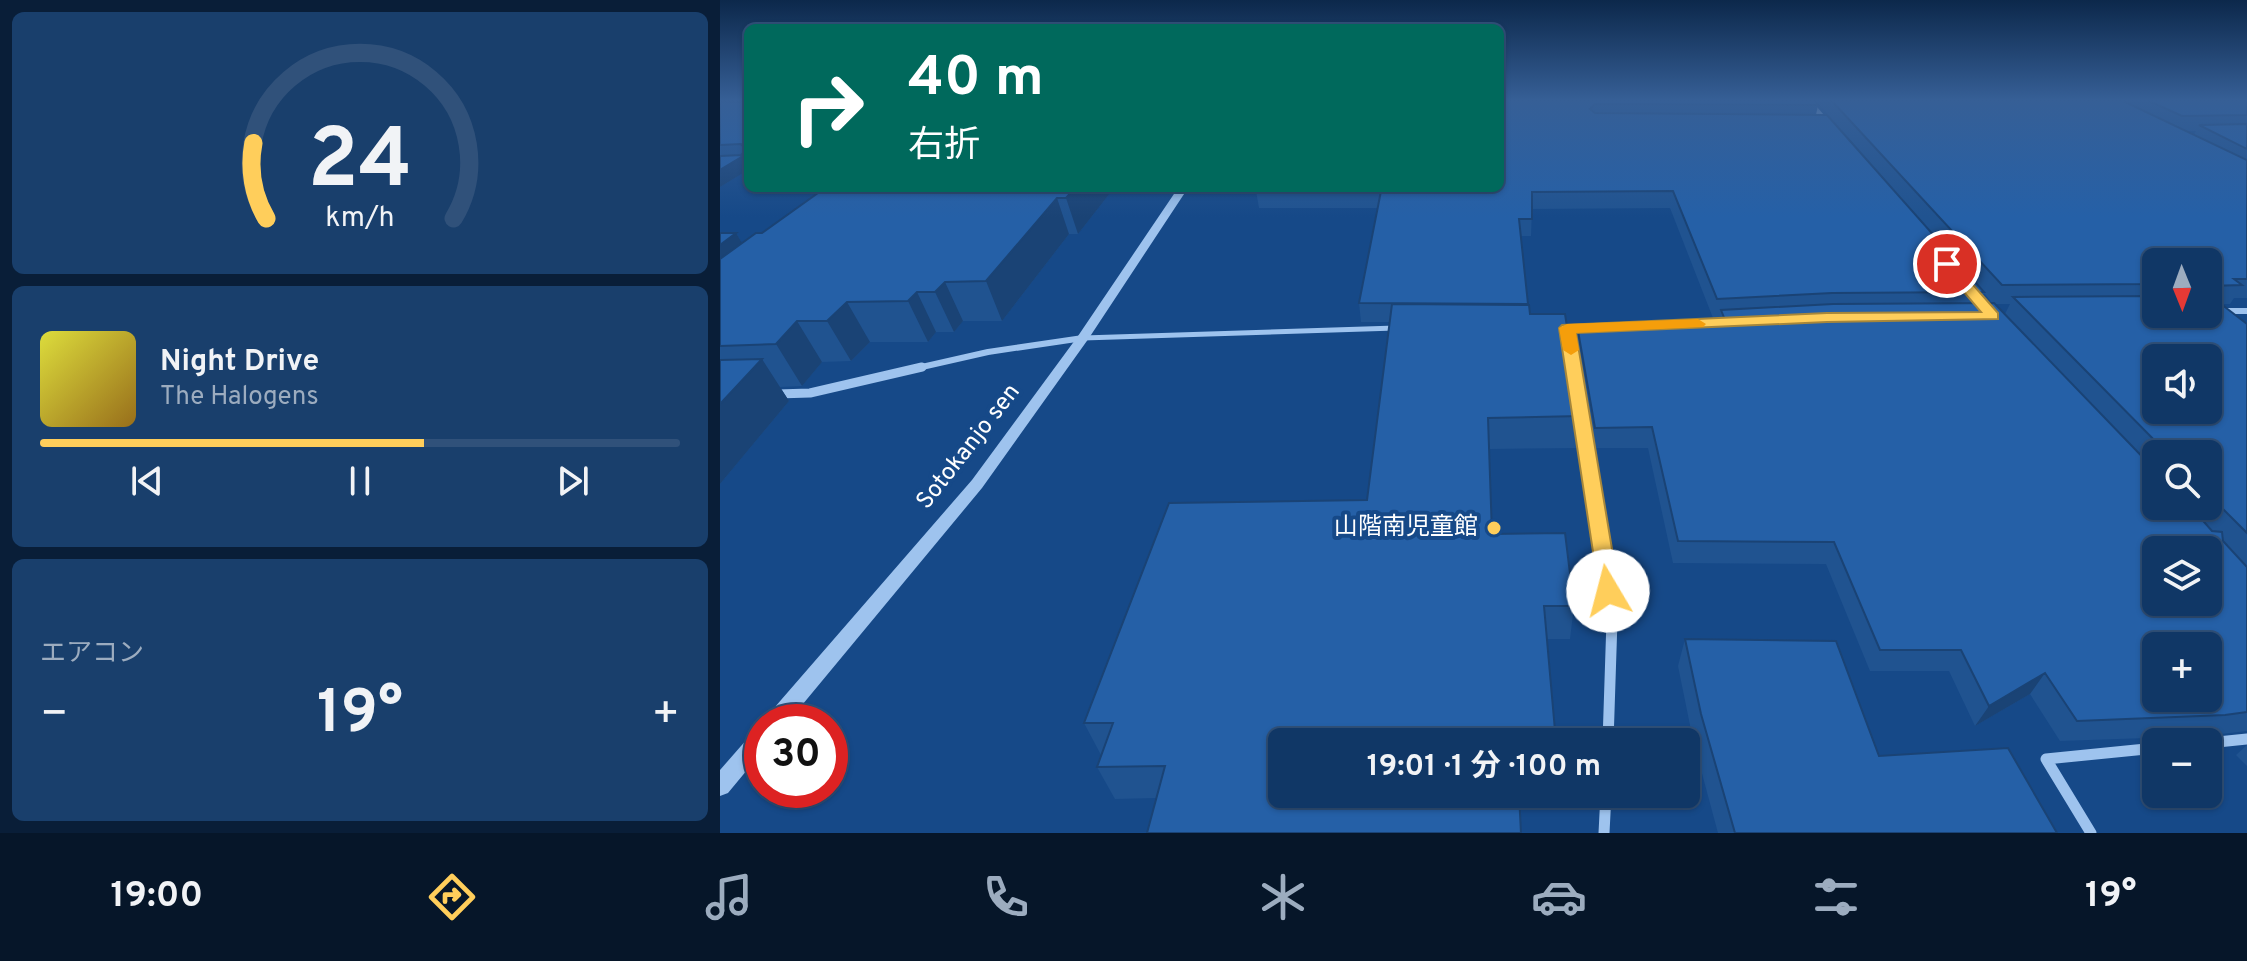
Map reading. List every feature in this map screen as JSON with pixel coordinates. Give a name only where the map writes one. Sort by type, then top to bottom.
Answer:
[{"type":"main road","points":[[1840,139],[1848,148]]},
{"type":"street","name":"Sotokanjo sen","points":[[790,704],[977,484],[1083,338],[1180,192]]},
{"type":"street","points":[[2222,311],[2247,311]]},
{"type":"street","points":[[1567,328],[1612,620],[1608,728]]},
{"type":"street","points":[[765,394],[810,393],[988,352],[1083,338]]},
{"type":"street","points":[[2222,742],[2247,739]]},
{"type":"street","points":[[2091,833],[2046,759],[2142,749]]},
{"type":"street","points":[[720,786],[744,758]]},
{"type":"street","points":[[1604,833],[1605,808]]},
{"type":"lane","points":[[1670,325],[1733,322]]},
{"type":"lane","points":[[1083,338],[1331,328],[1410,328]]},
{"type":"building","points":[[720,139],[744,139],[744,148],[741,144],[720,145]]},
{"type":"building","points":[[1504,139],[1848,139],[1984,292],[1832,293],[1717,299],[1673,191],[1532,192],[1532,219],[1519,219],[1528,304],[1359,303],[1381,192],[1504,192]]},
{"type":"building","points":[[1867,139],[2203,139],[2247,160],[2247,279],[2234,279],[2242,285],[2222,286],[2222,248],[2142,248],[2142,284],[2002,285]]},
{"type":"building","points":[[2227,139],[2247,139],[2247,149]]},
{"type":"building","points":[[744,152],[744,155],[720,170],[720,156],[741,155]]},
{"type":"building","points":[[819,192],[1071,192],[1066,198],[1057,198],[986,281],[945,282],[935,292],[917,292],[908,301],[847,302],[827,321],[797,321],[776,344],[720,346],[720,259],[756,233],[762,233]]},
{"type":"building","points":[[720,233],[736,233],[720,245]]},
{"type":"building","points":[[2142,296],[2142,328],[2222,328],[2222,305],[2247,324],[2247,533],[2222,508],[2222,440],[2154,440],[2013,297]]},
{"type":"building","points":[[1994,303],[2142,456],[2142,520],[2202,520],[2212,531],[2222,532],[2223,541],[2247,567],[2247,712],[2077,721],[2045,673],[1989,706],[1961,650],[1880,650],[1834,542],[1678,541],[1652,427],[1595,428],[1577,325],[1727,325],[1721,310],[1833,304]]},
{"type":"building","points":[[1392,304],[1529,305],[1530,314],[1565,314],[1581,416],[1488,418],[1492,534],[1565,533],[1574,606],[1544,606],[1555,728],[1268,728],[1268,808],[1520,808],[1521,833],[1147,833],[1165,766],[1097,767],[1113,723],[1084,723],[1169,503],[1367,500]]},
{"type":"building","points":[[762,359],[720,404],[720,360]]},
{"type":"building","points":[[1685,639],[1836,641],[1879,756],[2008,748],[2057,833],[1735,833],[1701,714]]},
{"type":"slow traffic","points":[[1571,350],[1567,328],[1698,324]]},
{"type":"place","name":"山階南児童館","points":[[1494,528]]},
{"type":"route","points":[[1608,591],[1588,447],[1567,328],[1607,329],[1827,317],[1993,316],[1947,264]]}]
